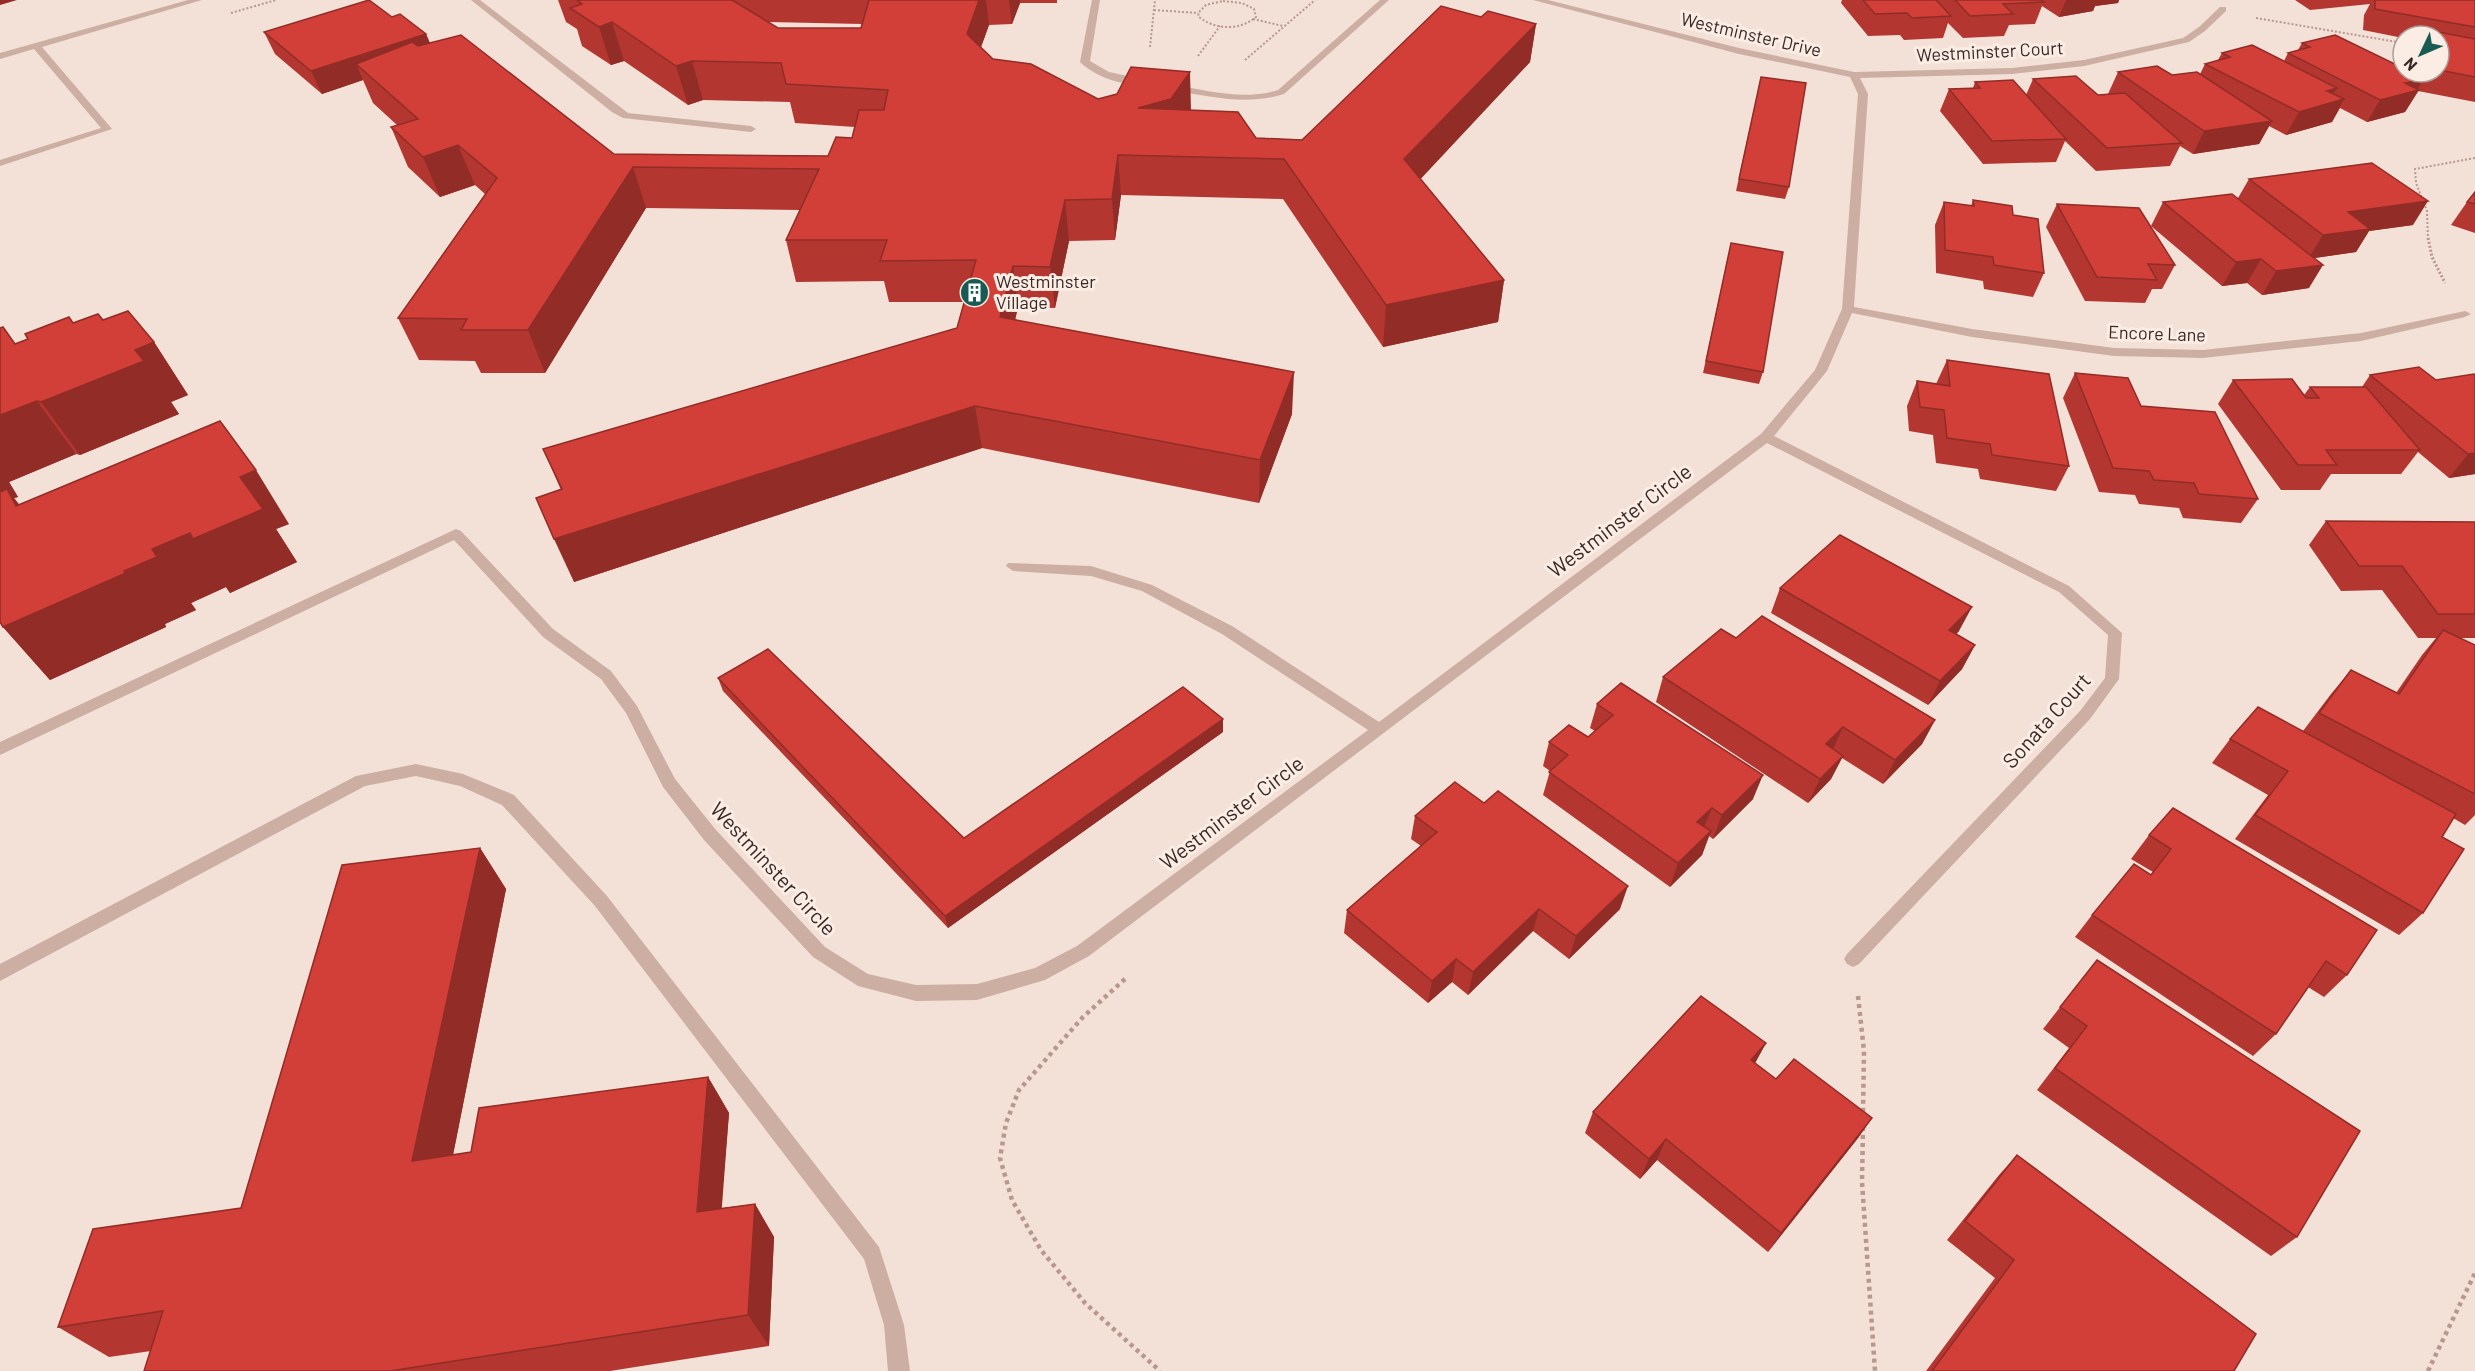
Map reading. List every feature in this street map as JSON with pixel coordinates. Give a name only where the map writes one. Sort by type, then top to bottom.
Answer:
[{"type":"street","points":[[0,56],[198,0]]},
{"type":"street","points":[[475,0],[615,110],[626,116],[751,129]]},
{"type":"street","points":[[1096,0],[1085,62],[1094,70],[1113,78],[1239,97],[1266,98],[1281,92],[1385,0]]},
{"type":"street","name":"Westminster Drive","points":[[1537,0],[1739,51],[1854,75]]},
{"type":"street","name":"Westminster Court","points":[[1854,75],[2012,71],[2084,63],[2186,40],[2202,29],[2223,9]]},
{"type":"street","points":[[0,163],[107,129],[36,46]]},
{"type":"street","name":"Westminster Circle","points":[[0,749],[456,534],[548,633],[606,675],[632,710],[669,783],[710,835],[819,952],[864,981],[916,993],[977,992],[1039,975],[1083,951],[1766,437],[1821,371],[1848,309],[1863,94],[1854,75]]},
{"type":"street","name":"Encore Lane","points":[[1848,309],[1972,333],[2102,350],[2203,354],[2361,338],[2465,314]]},
{"type":"street","name":"Sonata Court","points":[[1766,437],[2064,589],[2115,633],[2112,679],[2085,715],[1853,959]]},
{"type":"street","points":[[1013,566],[1091,571],[1148,588],[1227,630],[1379,730]]},
{"type":"street","points":[[0,973],[362,780],[416,770],[463,780],[507,801],[601,901],[872,1254],[894,1325],[899,1371]]},
{"type":"path","points":[[1149,56],[1155,0]]},
{"type":"path","points":[[1243,61],[1315,0]]},
{"type":"path","points":[[1154,10],[1198,13],[1206,5],[1233,1],[1254,9],[1256,12],[1253,19]]},
{"type":"path","points":[[2223,9],[2271,23],[2391,41]]},
{"type":"path","points":[[1198,13],[1204,21],[1220,26],[1238,26],[1253,19],[1284,27]]},
{"type":"path","points":[[1194,62],[1220,26]]},
{"type":"path","points":[[2465,314],[2438,273],[2428,246],[2430,225],[2426,206],[2414,181],[2415,169],[2475,158]]},
{"type":"path","points":[[1853,959],[1864,1051],[1862,1182],[1875,1371]]},
{"type":"path","points":[[1125,979],[1083,1017],[1019,1090],[1006,1123],[1000,1158],[1012,1200],[1041,1250],[1085,1303],[1160,1371]]},
{"type":"path","points":[[2428,1371],[2475,1273]]},
{"type":"building","points":[[369,0],[392,17],[400,14],[426,34],[311,71],[264,32]]},
{"type":"building","name":"Westminster Village","points":[[577,0],[732,0],[778,28],[861,28],[869,0],[979,0],[967,34],[993,59],[1031,64],[1098,99],[1117,94],[1131,67],[1190,72],[1171,99],[1138,108],[1238,112],[1256,138],[1302,140],[1441,6],[1481,17],[1488,11],[1536,24],[1404,159],[1504,280],[1386,305],[1284,159],[1118,155],[1112,199],[1065,200],[1050,267],[1013,266],[1000,317],[1294,372],[1260,460],[975,406],[554,539],[536,498],[562,489],[543,449],[957,328],[976,260],[880,261],[887,240],[786,240],[819,169],[633,167],[528,330],[461,330],[467,319],[398,318],[497,178],[458,145],[423,157],[391,127],[418,119],[356,64],[412,42],[418,46],[461,35],[614,154],[828,156],[836,137],[852,138],[859,110],[884,110],[888,90],[786,84],[781,63],[692,61],[676,66],[612,22],[599,27],[570,8],[582,4]]},
{"type":"building","points":[[1863,0],[1936,0],[1951,16],[1912,18],[1907,13],[1875,14]]},
{"type":"building","points":[[1955,0],[2041,0],[2044,2],[2003,4],[2013,14],[1970,16]]},
{"type":"building","points":[[2375,0],[2475,0],[2475,27],[2375,9]]},
{"type":"building","points":[[2451,34],[2475,39],[2475,77],[2451,72]]},
{"type":"building","points":[[2335,35],[2391,62],[2391,84],[2407,84],[2419,90],[2380,100],[2288,53],[2310,47],[2302,43]]},
{"type":"building","points":[[2252,45],[2337,88],[2327,91],[2344,99],[2299,112],[2205,64],[2230,57],[2222,53]]},
{"type":"building","points":[[2157,66],[2172,75],[2197,72],[2272,121],[2204,131],[2118,72]]},
{"type":"building","points":[[2076,76],[2098,95],[2125,93],[2182,143],[2107,148],[2033,79]]},
{"type":"building","points":[[1761,77],[1806,83],[1789,187],[1739,179]]},
{"type":"building","points":[[2013,80],[2066,139],[1992,141],[1949,89],[1980,88],[1975,82]]},
{"type":"building","points":[[2372,163],[2428,201],[2348,212],[2370,229],[2323,235],[2249,179]]},
{"type":"building","points":[[2475,192],[2475,204],[2467,202]]},
{"type":"building","points":[[2232,194],[2323,265],[2276,271],[2261,259],[2236,262],[2163,202]]},
{"type":"building","points":[[1973,200],[2012,206],[2013,215],[2038,219],[2044,273],[1994,265],[1993,257],[1945,250],[1944,202],[1974,206]]},
{"type":"building","points":[[2057,204],[2139,208],[2175,265],[2148,264],[2157,280],[2097,277]]},
{"type":"building","points":[[1731,243],[1783,252],[1763,372],[1706,361]]},
{"type":"building","points":[[128,311],[154,342],[135,350],[144,361],[41,402],[37,401],[0,415],[0,328],[3,327],[15,344],[28,339],[25,334],[69,317],[73,323],[98,314],[103,320]]},
{"type":"building","points":[[1947,360],[2049,374],[2069,466],[1992,455],[1990,444],[1947,438],[1944,410],[1920,407],[1917,381],[1950,386]]},
{"type":"building","points":[[2419,367],[2436,380],[2475,375],[2475,453],[2468,454],[2370,375]]},
{"type":"building","points":[[2075,373],[2128,378],[2141,406],[2215,412],[2258,499],[2199,494],[2194,483],[2154,480],[2149,471],[2113,468]]},
{"type":"building","points":[[2292,379],[2306,398],[2319,398],[2310,387],[2366,387],[2420,450],[2326,450],[2337,465],[2298,465],[2233,380]]},
{"type":"building","points":[[220,421],[256,470],[240,477],[263,509],[193,539],[190,533],[152,549],[157,557],[3,627],[0,622],[0,492],[7,489],[16,506]]},
{"type":"building","points":[[2326,521],[2475,522],[2475,614],[2438,614],[2402,566],[2359,566]]},
{"type":"building","points":[[1840,535],[1972,607],[1949,630],[1975,645],[1940,681],[1780,588]]},
{"type":"building","points":[[1762,616],[1935,720],[1895,760],[1843,727],[1826,744],[1843,756],[1820,779],[1663,677],[1721,629],[1736,638]]},
{"type":"building","points":[[2443,630],[2475,645],[2475,794],[2319,713],[2351,670],[2399,694]]},
{"type":"building","points":[[768,649],[964,838],[1183,687],[1223,719],[945,916],[718,678]]},
{"type":"building","points":[[1621,683],[1763,775],[1722,815],[1712,808],[1697,822],[1711,831],[1678,863],[1549,772],[1568,755],[1549,742],[1569,725],[1588,737],[1613,715],[1597,704]]},
{"type":"building","points":[[2258,707],[2456,814],[2442,837],[2464,849],[2423,913],[2255,815],[2288,771],[2230,739]]},
{"type":"building","points":[[1455,782],[1484,803],[1498,791],[1628,886],[1576,936],[1539,909],[1473,972],[1456,959],[1432,981],[1347,910],[1437,832],[1415,816]]},
{"type":"building","points":[[2173,808],[2377,930],[2347,975],[2326,961],[2276,1034],[2092,915],[2134,864],[2151,875],[2171,849],[2149,835]]},
{"type":"building","points":[[480,848],[412,1161],[471,1152],[479,1108],[708,1077],[697,1212],[755,1204],[748,1315],[390,1371],[144,1371],[163,1311],[58,1327],[93,1229],[241,1208],[342,865]]},
{"type":"building","points":[[2097,960],[2360,1131],[2297,1237],[2055,1068],[2087,1026],[2060,1007]]},
{"type":"building","points":[[1701,996],[1766,1043],[1751,1060],[1776,1079],[1794,1059],[1872,1118],[1781,1233],[1666,1139],[1649,1159],[1593,1112]]},
{"type":"building","points":[[2017,1155],[2256,1334],[2234,1371],[1932,1371],[2014,1260],[1965,1221]]},
{"type":"place","name":"Westminster Village","points":[[975,292]]}]
